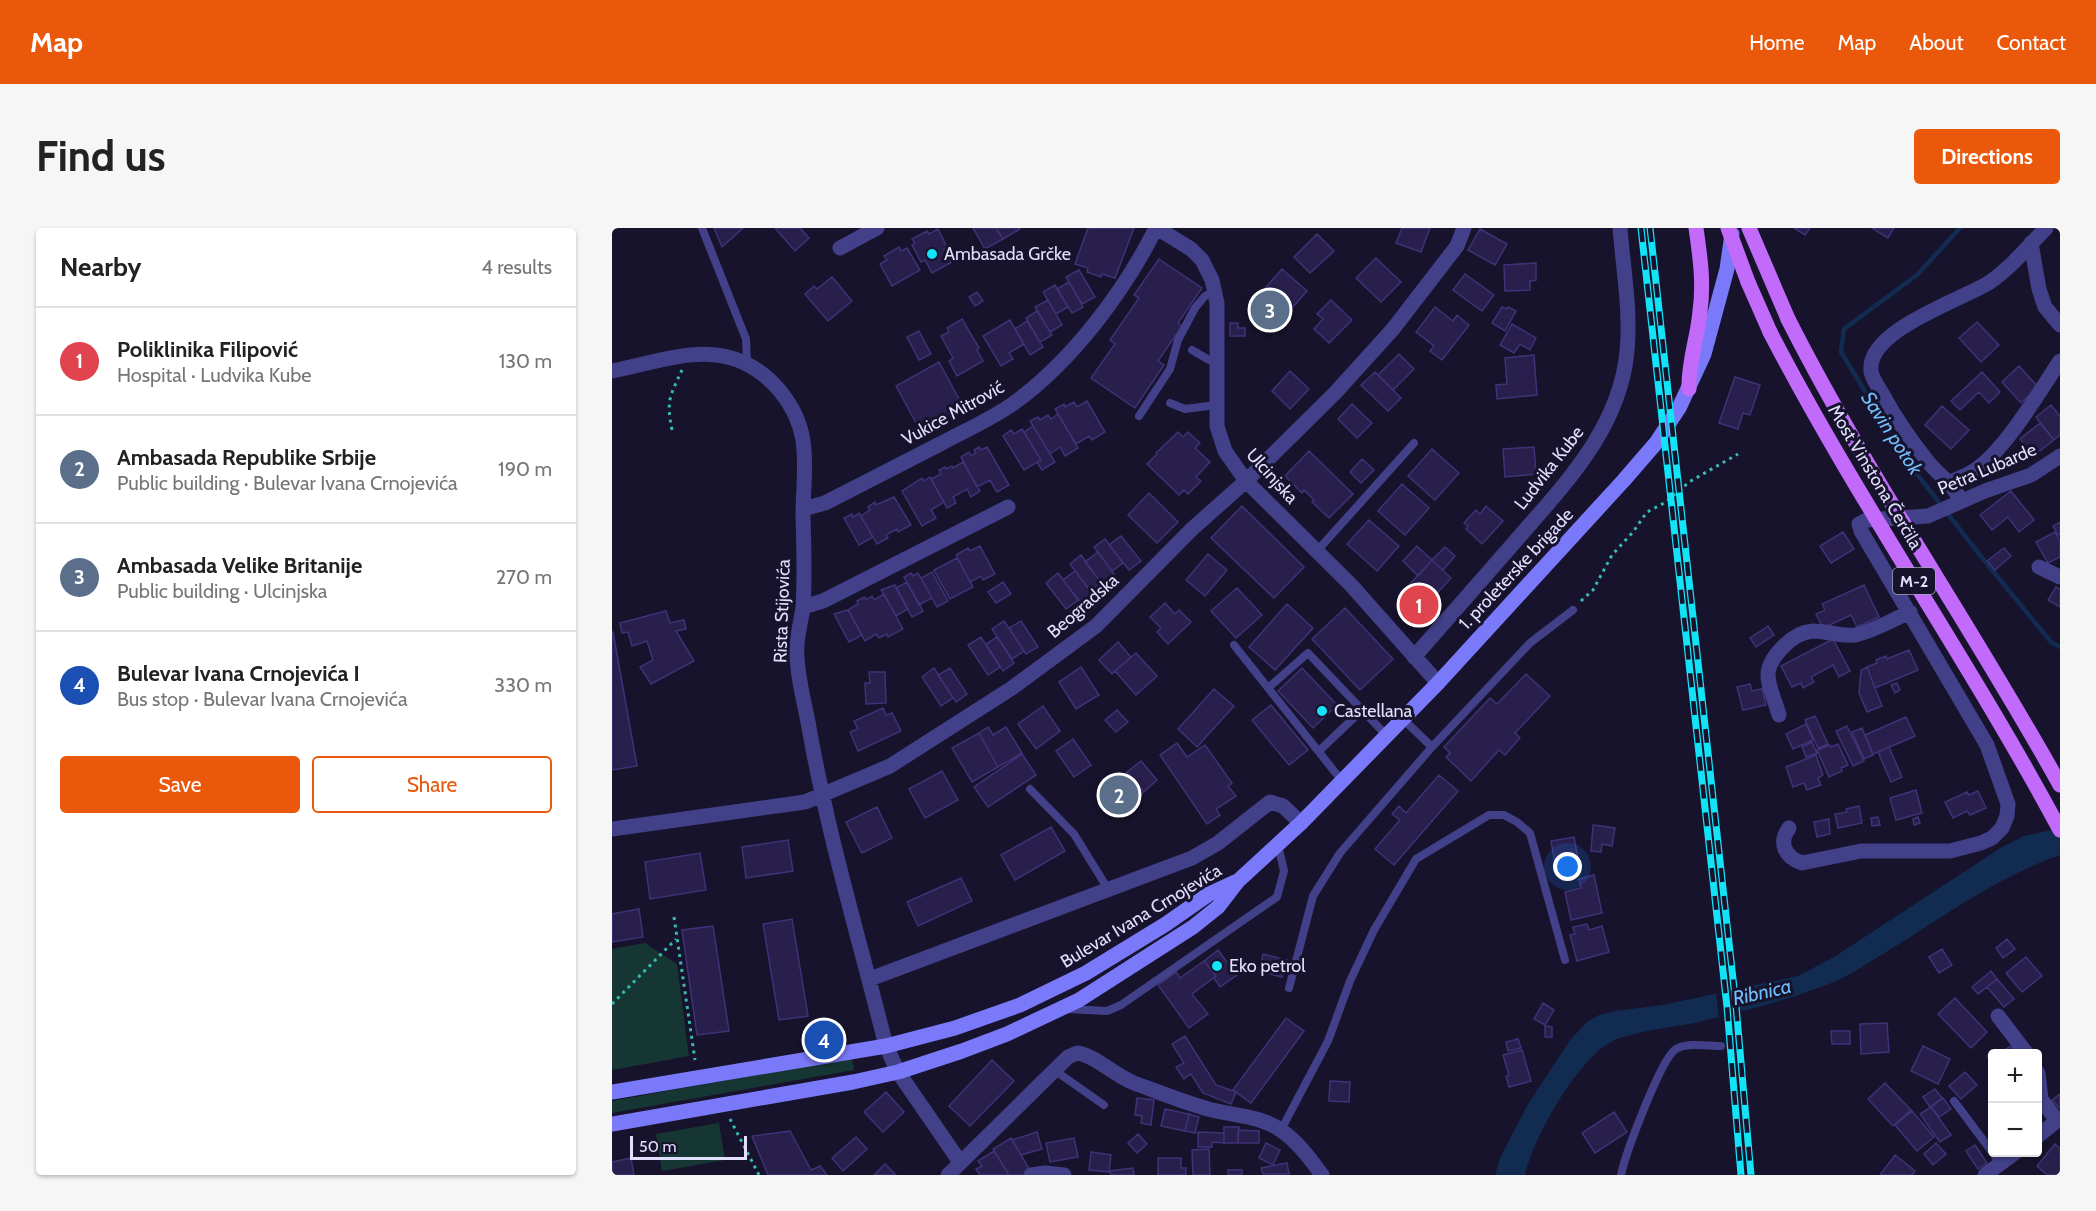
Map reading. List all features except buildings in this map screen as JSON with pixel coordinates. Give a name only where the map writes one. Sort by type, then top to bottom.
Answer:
[{"type":"main road","points":[[1689,388],[1690,361],[1698,329],[1702,290],[1696,228]]},
{"type":"main road","name":"1. proleterske brigade","points":[[1238,881],[1301,823],[1438,683],[1643,459],[1667,427],[1689,388],[1704,354],[1727,269],[1730,228]]},
{"type":"main road","name":"Most Vinstona Čerčila","points":[[1730,228],[1748,282],[1770,332],[1830,441],[2010,740],[2060,830]]},
{"type":"main road","name":"Most Vinstona Čerčila","points":[[1749,228],[1788,319],[1844,422],[1962,617],[2060,786]]},
{"type":"main road","name":"Bulevar Ivana Crnojevića","points":[[612,1124],[760,1100],[898,1072],[924,1065],[1007,1034],[1060,1009],[1117,977],[1193,927],[1218,907],[1238,881]]},
{"type":"main road","name":"Bulevar Ivana Crnojevića","points":[[612,1092],[886,1046],[955,1028],[1054,989],[1121,952],[1209,894],[1238,881]]},
{"type":"street","points":[[840,248],[877,228]]},
{"type":"street","name":"Ulcinjska","points":[[1157,228],[1191,249],[1208,270],[1215,291],[1216,426],[1221,444],[1228,457],[1246,480],[1351,585],[1438,683]]},
{"type":"street","name":"Vukice Mitrović","points":[[803,509],[825,503],[990,418],[1020,399],[1056,367],[1103,313],[1157,228]]},
{"type":"street","name":"Beogradska","points":[[612,829],[805,802],[890,766],[1012,688],[1096,626],[1192,529],[1335,393],[1393,329],[1457,246],[1464,228]]},
{"type":"street","name":"Ludvika Kube","points":[[1414,657],[1580,465],[1607,420],[1620,388],[1627,351],[1628,327],[1620,228]]},
{"type":"street","points":[[1955,504],[1956,492],[1930,464],[1891,411],[1872,376],[1872,358],[1895,333],[1926,312],[1988,283],[2004,271],[2046,228]]},
{"type":"street","points":[[2031,243],[2039,289],[2045,307],[2060,325]]},
{"type":"street","name":"Rista Stijovića","points":[[612,371],[685,356],[713,353],[725,355],[747,363],[758,370],[778,389],[796,418],[806,457],[803,509],[803,607],[796,656],[821,795],[886,1046],[898,1072],[960,1162]]},
{"type":"street","points":[[1948,483],[1971,473],[1988,459],[2016,425],[2060,361]]},
{"type":"street","name":"Petra Lubarde","points":[[1910,612],[1859,524],[1867,520],[1928,516],[2031,475],[2060,456]]},
{"type":"street","points":[[803,607],[823,601],[1008,507]]},
{"type":"street","points":[[2039,567],[2060,577]]},
{"type":"street","points":[[1779,715],[1767,677],[1768,667],[1773,657],[1792,639],[1813,631],[1852,635],[1873,630],[1910,612],[1987,745],[2008,804],[2007,816],[2002,828],[1992,838],[1950,851],[1861,851],[1802,863],[1792,860],[1786,853],[1783,843],[1789,828]]},
{"type":"street","name":"Bulevar Ivana Crnojevića","points":[[870,979],[1205,852],[1270,802],[1283,806],[1301,823]]},
{"type":"street","points":[[1998,1016],[2023,1049]]},
{"type":"street","points":[[948,1175],[1068,1057],[1073,1053],[1081,1053],[1122,1078],[1212,1110],[1257,1118],[1281,1130],[1296,1143],[1322,1175]]},
{"type":"street","points":[[2042,1100],[2058,1120],[2042,1132]]},
{"type":"street","points":[[1985,1175],[2010,1157]]},
{"type":"street","points":[[1031,1175],[1045,1173],[1064,1175]]},
{"type":"lane","points":[[702,228],[746,339],[747,363]]},
{"type":"lane","points":[[1139,416],[1170,369],[1178,340],[1195,308],[1205,296],[1215,291]]},
{"type":"lane","points":[[1192,350],[1209,360],[1217,360]]},
{"type":"lane","points":[[1170,403],[1185,409],[1216,405]]},
{"type":"lane","points":[[1317,551],[1414,443]]},
{"type":"lane","points":[[1289,988],[1313,896],[1340,853],[1432,747],[1530,643],[1573,610]]},
{"type":"lane","points":[[1234,645],[1342,781]]},
{"type":"lane","points":[[1269,688],[1308,653],[1387,736]]},
{"type":"lane","points":[[1319,751],[1362,710]]},
{"type":"lane","points":[[1403,719],[1432,747]]},
{"type":"lane","points":[[1030,789],[1074,834],[1108,889]]},
{"type":"lane","points":[[1281,1130],[1328,1041],[1350,981],[1374,930],[1416,860],[1489,815],[1504,815],[1530,833],[1565,960]]},
{"type":"lane","points":[[1060,1009],[1107,1011],[1121,1005],[1277,897],[1284,871],[1278,845]]},
{"type":"lane","points":[[1621,1175],[1647,1102],[1672,1051],[1690,1045],[1721,1046]]},
{"type":"lane","points":[[1054,1070],[1104,1105]]},
{"type":"lane","points":[[1954,1101],[2001,1164]]},
{"type":"path","points":[[672,430],[668,402],[683,369],[685,356]]},
{"type":"path","points":[[1573,610],[1593,590],[1612,555],[1647,512],[1666,502],[1689,482],[1738,454]]},
{"type":"path","points":[[674,917],[695,1060]]},
{"type":"path","points":[[612,1004],[677,939]]},
{"type":"path","points":[[729,1118],[759,1175]]},
{"type":"green space","points":[[645,943],[677,964],[689,1056],[612,1070],[612,949]]},
{"type":"green space","points":[[852,1058],[854,1070],[612,1113],[612,1101]]},
{"type":"green space","points":[[719,1123],[725,1160],[662,1171],[656,1134]]},
{"type":"water","name":"Ribnica","points":[[2060,828],[2060,855],[2002,881],[1838,980],[1765,1005],[1694,1023],[1624,1037],[1606,1045],[1581,1070],[1556,1104],[1537,1142],[1525,1175],[1495,1175],[1500,1158],[1528,1104],[1571,1039],[1587,1022],[1599,1015],[1615,1011],[1663,1005],[1798,976],[1834,957],[2002,847],[2024,836]]},
{"type":"pier","points":[[1738,986],[1741,1014],[1719,1019],[1716,991]]},
{"type":"waterway","name":"Savin potok","points":[[1960,228],[1917,275],[1844,329],[1841,352],[1910,465],[2051,642],[2060,647]]},
{"type":"railway","points":[[1641,228],[1727,1007],[1741,1175]]},
{"type":"railway","points":[[1650,228],[1736,1006],[1751,1175]]},
{"type":"place","name":"Ambasada Grčke","points":[[932,254]]},
{"type":"place","name":"Ambasada Velike Britanije","points":[[1270,310]]},
{"type":"place","name":"Poliklinika Filipović","points":[[1419,605]]},
{"type":"place","name":"Castellana","points":[[1322,711]]},
{"type":"place","name":"Ambasada Republike Srbije","points":[[1119,795]]},
{"type":"place","name":"Eko petrol","points":[[1217,966]]},
{"type":"place","name":"Bulevar Ivana Crnojevića I","points":[[824,1040]]}]
